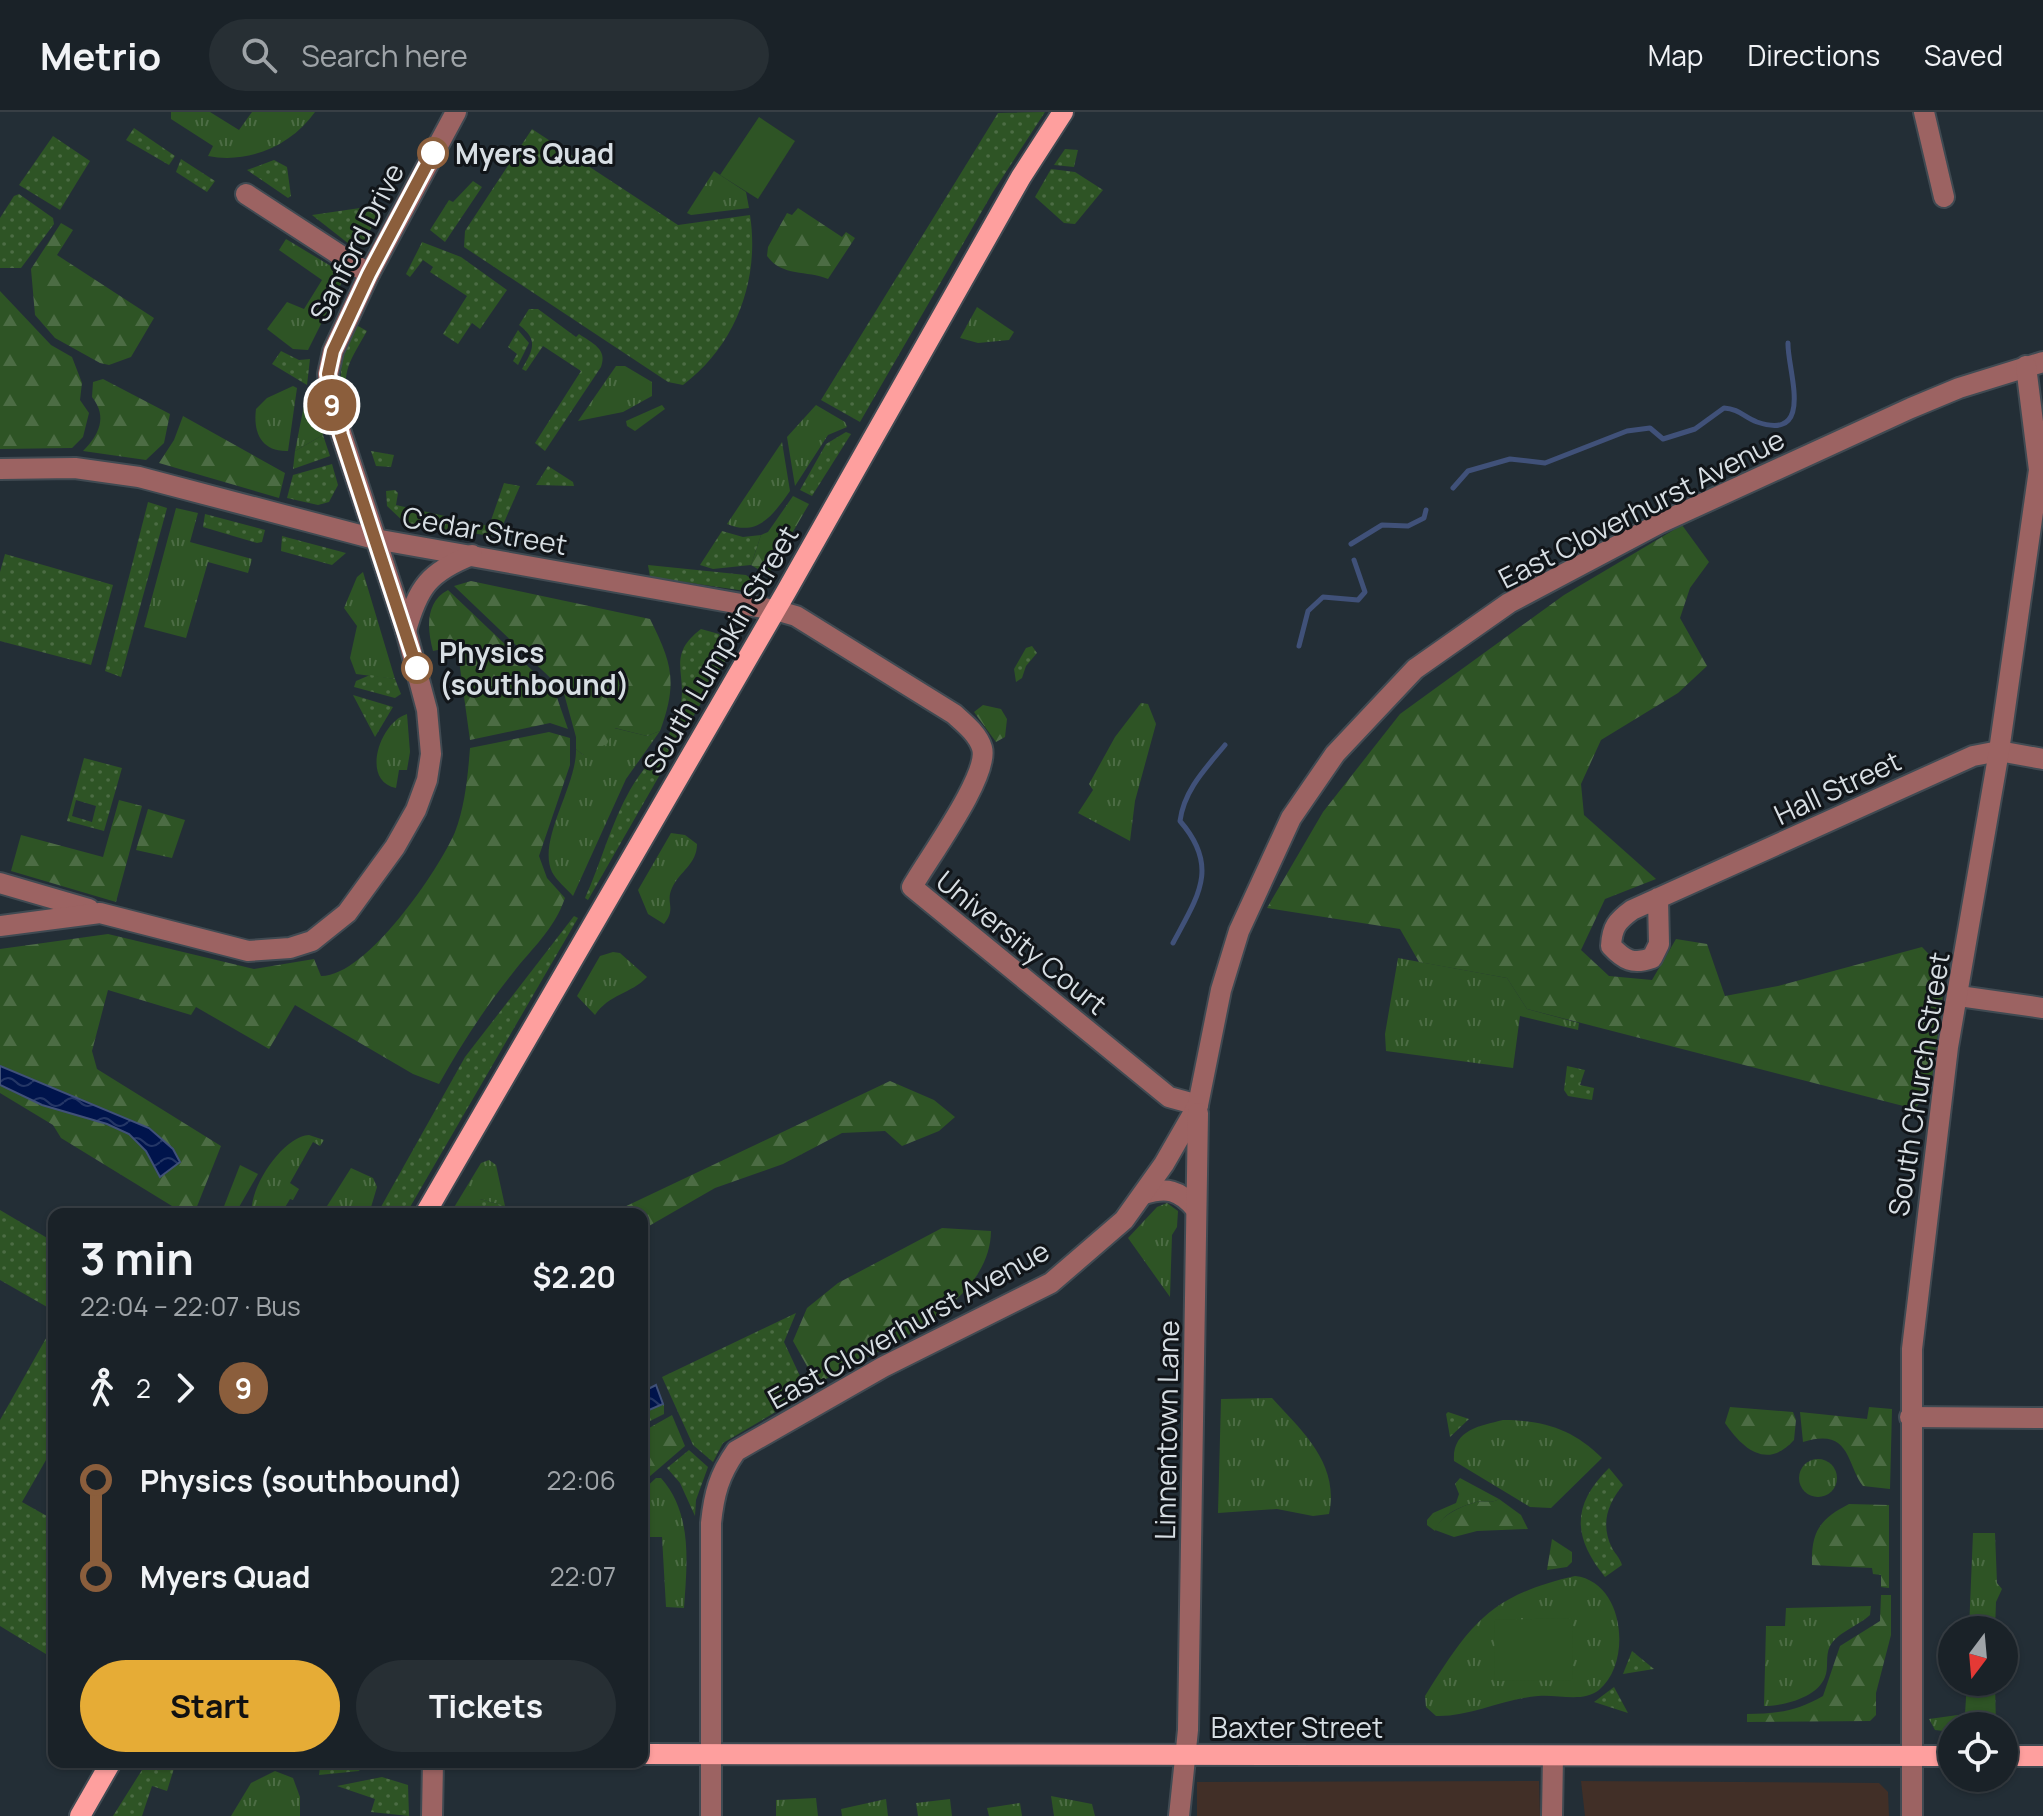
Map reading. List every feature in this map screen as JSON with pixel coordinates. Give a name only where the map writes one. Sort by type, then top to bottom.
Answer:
[{"type":"main road","name":"South Lumpkin Street","points":[[428,1208],[775,610],[1021,177],[1063,112]]},
{"type":"main road","name":"Baxter Street","points":[[648,1754],[1938,1756]]},
{"type":"main road","points":[[2018,1756],[2043,1756]]},
{"type":"main road","points":[[80,1816],[108,1768]]},
{"type":"street","name":"Sanford Drive","points":[[0,926],[100,913],[229,947],[272,951],[312,941],[347,913],[407,827],[427,780],[431,754],[427,710],[406,631],[331,402],[328,374],[333,351],[369,274],[456,112]]},
{"type":"street","points":[[1924,112],[1944,197]]},
{"type":"street","points":[[246,194],[369,274]]},
{"type":"street","name":"South Church Street","points":[[1912,1816],[1910,1417],[1917,1289],[1944,1076],[1999,751],[2041,470],[2035,364]]},
{"type":"street","name":"East Cloverhurst Avenue","points":[[711,1816],[711,1523],[714,1493],[721,1472],[736,1451],[896,1361],[1051,1283],[1110,1233],[1144,1194],[1198,1105],[1221,990],[1239,931],[1291,818],[1335,754],[1415,669],[1509,603],[1660,523],[1911,408],[2035,364]]},
{"type":"street","name":"Cedar Street","points":[[0,469],[75,468],[139,477],[375,539],[775,610]]},
{"type":"street","points":[[406,631],[419,592],[429,578],[472,555]]},
{"type":"street","name":"University Court","points":[[775,610],[809,624],[954,714],[974,733],[982,748],[977,777],[912,887],[1169,1097],[1198,1105]]},
{"type":"street","name":"Hall Street","points":[[1658,898],[1973,756],[1999,751],[2043,759]]},
{"type":"street","points":[[0,883],[100,913]]},
{"type":"street","points":[[1959,996],[2043,1008]]},
{"type":"street","name":"Linnentown Lane","points":[[1179,1816],[1188,1730],[1198,1105]]},
{"type":"street","points":[[1144,1194],[1162,1188],[1172,1190],[1184,1195],[1195,1208]]},
{"type":"street","points":[[1910,1417],[2043,1418]]},
{"type":"street","points":[[1552,1816],[1553,1756]]},
{"type":"street","points":[[432,1816],[433,1768]]},
{"type":"shaded area","points":[[1539,1781],[1540,1816],[1197,1816],[1197,1782]]},
{"type":"shaded area","points":[[1581,1781],[1879,1783],[1888,1792],[1889,1816],[1585,1816]]},
{"type":"green space","points":[[171,112],[210,112],[239,130],[252,112],[315,112],[294,134],[268,150],[223,158],[208,156],[213,146],[171,119]]},
{"type":"green space","points":[[1045,112],[993,192],[860,422],[821,400],[998,113]]},
{"type":"green space","points":[[759,117],[795,141],[758,199],[720,175]]},
{"type":"green space","points":[[134,128],[175,156],[169,165],[126,140]]},
{"type":"green space","name":"Myers Quad","points":[[532,129],[678,225],[750,215],[751,263],[740,309],[717,351],[683,385],[668,382],[464,247],[465,231]]},
{"type":"green space","points":[[53,136],[90,161],[60,210],[19,185]]},
{"type":"green space","points":[[1065,149],[1078,150],[1074,167],[1054,165]]},
{"type":"green space","points":[[181,159],[215,181],[207,192],[176,172]]},
{"type":"green space","points":[[274,160],[287,167],[291,196],[288,198],[247,170]]},
{"type":"green space","points":[[1051,169],[1075,172],[1103,190],[1075,224],[1064,223],[1035,197]]},
{"type":"green space","points":[[714,171],[746,192],[749,208],[687,213]]},
{"type":"green space","points":[[473,181],[482,187],[445,242],[430,230],[449,200],[453,202]]},
{"type":"green space","points":[[19,194],[53,218],[54,224],[21,268],[0,268],[0,218],[14,196]]},
{"type":"green space","points":[[360,208],[379,214],[364,241],[349,244],[312,215]]},
{"type":"green space","points":[[798,208],[842,237],[846,232],[855,238],[828,279],[787,270],[767,256],[768,247],[787,213],[792,215]]},
{"type":"green space","points":[[61,223],[73,230],[57,255],[154,318],[131,357],[109,365],[100,363],[55,338],[35,315],[31,269]]},
{"type":"green space","points":[[286,239],[334,268],[342,282],[308,350],[293,349],[267,329],[287,302],[304,309],[322,280],[279,250]]},
{"type":"green space","points":[[422,242],[461,257],[507,290],[480,329],[472,323],[458,344],[443,334],[467,296],[430,272],[433,267],[423,260],[410,277],[406,274]]},
{"type":"green space","points":[[0,291],[51,345],[72,357],[82,383],[80,400],[89,413],[83,437],[72,448],[0,449]]},
{"type":"green space","points":[[977,307],[1014,332],[1009,340],[978,343],[960,338]]},
{"type":"green space","points":[[529,309],[538,309],[576,337],[579,334],[598,347],[603,361],[545,451],[535,443],[581,371],[543,346],[526,371],[522,369],[532,341],[519,325]]},
{"type":"green space","points":[[358,326],[367,331],[347,370],[346,389],[351,414],[343,392],[341,371],[348,340]]},
{"type":"green space","points":[[518,330],[529,343],[518,365],[513,361],[517,354],[508,347]]},
{"type":"green space","points":[[281,351],[299,360],[310,359],[307,385],[272,364]]},
{"type":"green space","points":[[616,366],[625,366],[652,382],[652,396],[623,412],[578,421]]},
{"type":"green space","points":[[103,379],[170,414],[164,443],[146,460],[83,451],[100,426],[100,412],[92,397],[93,382]]},
{"type":"green space","points":[[293,386],[297,388],[288,451],[271,448],[258,433],[256,409],[267,398]]},
{"type":"green space","points":[[306,395],[313,398],[323,435],[295,451]]},
{"type":"green space","points":[[662,405],[665,409],[635,431],[627,426],[626,421]]},
{"type":"green space","points":[[816,405],[845,422],[847,427],[828,435],[795,486],[787,437]]},
{"type":"green space","points":[[183,416],[285,473],[279,498],[159,463],[174,440]]},
{"type":"green space","points":[[846,432],[851,434],[812,496],[800,490],[826,444]]},
{"type":"green space","points":[[323,435],[330,456],[293,469],[295,451]]},
{"type":"green space","points":[[782,442],[790,491],[771,515],[756,526],[748,528],[727,524]]},
{"type":"green space","points":[[371,451],[394,455],[391,467],[376,466]]},
{"type":"green space","points":[[332,464],[338,485],[329,502],[318,505],[287,498],[293,475]]},
{"type":"green space","points":[[548,466],[573,482],[574,486],[536,485]]},
{"type":"green space","points":[[504,483],[520,486],[499,534],[492,536],[406,524],[387,506],[386,491],[395,490],[398,493],[396,505],[489,526]]},
{"type":"green space","points":[[793,496],[809,504],[768,575],[751,565],[761,535],[768,532]]},
{"type":"green space","points":[[148,502],[167,508],[121,677],[105,671]]},
{"type":"green space","points":[[176,508],[198,513],[190,542],[252,559],[248,573],[208,562],[186,638],[144,627]]},
{"type":"green space","points":[[205,514],[265,530],[262,542],[203,527]]},
{"type":"green space","points":[[1682,525],[1709,562],[1690,588],[1680,618],[1707,666],[1678,693],[1601,740],[1581,784],[1584,815],[1656,879],[1605,899],[1581,950],[1609,976],[1652,980],[1676,939],[1707,944],[1725,996],[1778,986],[1922,947],[1946,972],[1931,1087],[1915,1109],[1527,1009],[1507,978],[1419,962],[1400,929],[1267,908],[1323,812],[1400,714],[1564,595]]},
{"type":"green space","points":[[722,531],[743,537],[761,535],[751,565],[713,569],[700,565]]},
{"type":"green space","points":[[282,536],[346,553],[332,565],[281,551]]},
{"type":"green space","points":[[5,554],[113,585],[91,665],[0,641],[0,572]]},
{"type":"green space","points":[[648,565],[746,575],[760,585],[752,592],[650,577]]},
{"type":"green space","points":[[363,572],[395,679],[356,674],[350,658],[357,626],[344,608],[357,577]]},
{"type":"green space","points":[[471,581],[650,619],[670,673],[669,699],[660,731],[647,736],[615,728],[607,744],[583,755],[576,749],[576,737],[563,690],[454,586]]},
{"type":"green space","points":[[448,590],[555,692],[568,729],[550,723],[470,740],[457,646],[433,651],[430,634],[432,609]]},
{"type":"green space","points":[[701,629],[719,634],[728,656],[588,900],[585,898],[623,803],[675,723],[682,699],[681,658],[690,639]]},
{"type":"green space","points":[[1032,646],[1037,653],[1026,666],[1022,678],[1016,682],[1014,669],[1026,648]]},
{"type":"green space","points":[[370,675],[395,679],[401,694],[395,698],[354,687],[356,681]]},
{"type":"green space","points":[[353,695],[393,707],[375,737]]},
{"type":"green space","points":[[1141,703],[1148,704],[1156,724],[1135,801],[1130,841],[1078,813],[1093,790],[1089,784],[1115,737]]},
{"type":"green space","points":[[983,705],[1001,709],[1007,719],[1005,737],[996,742],[974,712]]},
{"type":"green space","points":[[407,714],[410,752],[407,770],[399,770],[396,788],[385,783],[379,775],[378,751],[389,728]]},
{"type":"green space","points":[[614,728],[647,736],[660,731],[626,779],[573,896],[552,872],[549,859],[553,829],[571,779],[576,749],[583,755]]},
{"type":"green space","points":[[549,732],[570,738],[570,765],[539,856],[547,878],[565,898],[549,929],[492,1000],[439,1084],[413,1074],[295,1005],[269,1049],[196,1007],[191,1015],[108,990],[92,1051],[97,1069],[221,1146],[196,1208],[173,1208],[61,1138],[53,1125],[0,1093],[0,949],[108,934],[254,969],[314,959],[321,976],[339,972],[379,941],[434,871],[455,832],[461,812],[470,748]]},
{"type":"green space","points":[[84,758],[122,768],[104,831],[67,821]],"holes":[[[76,800],[96,806],[92,822],[72,816]]]},
{"type":"green space","points":[[119,800],[142,806],[116,902],[11,871],[21,835],[103,857]]},
{"type":"green space","points":[[148,809],[185,820],[172,858],[136,850]]},
{"type":"green space","points":[[671,833],[685,835],[697,844],[694,857],[672,888],[670,914],[664,924],[648,914],[638,890]]},
{"type":"green space","points":[[574,916],[578,918],[409,1208],[380,1208],[465,1057]]},
{"type":"green space","points":[[620,953],[647,977],[607,1003],[595,1015],[577,996],[600,956]]},
{"type":"green space","points":[[1398,958],[1507,978],[1527,1009],[1579,1023],[1578,1030],[1520,1016],[1513,1068],[1386,1051],[1385,1034]]},
{"type":"green space","points":[[1567,1066],[1585,1070],[1580,1085],[1594,1088],[1592,1100],[1568,1096],[1564,1090]]},
{"type":"green space","points":[[890,1081],[934,1100],[955,1117],[939,1131],[902,1146],[885,1131],[842,1133],[783,1164],[715,1188],[648,1227],[648,1208],[622,1208]]},
{"type":"green space","points":[[309,1135],[324,1140],[320,1146],[313,1142],[290,1183],[299,1189],[293,1200],[290,1199],[285,1208],[252,1208],[261,1178],[269,1166],[278,1154],[299,1138]]},
{"type":"green space","points":[[489,1160],[496,1165],[505,1206],[480,1199],[472,1208],[454,1208],[481,1163]]},
{"type":"green space","points":[[240,1165],[258,1174],[238,1208],[223,1208]]},
{"type":"green space","points":[[351,1168],[373,1178],[377,1187],[371,1208],[326,1208]]},
{"type":"green space","points":[[480,1199],[506,1208],[470,1208],[474,1200]]},
{"type":"green space","points":[[1167,1203],[1178,1211],[1177,1227],[1172,1235],[1170,1297],[1128,1238],[1157,1207]]},
{"type":"green space","points":[[0,1210],[48,1238],[48,1308],[0,1280]]},
{"type":"green space","points":[[942,1228],[991,1231],[986,1258],[972,1283],[951,1305],[925,1324],[817,1384],[793,1341],[807,1308],[838,1283]]},
{"type":"green space","points":[[796,1313],[784,1342],[808,1393],[723,1443],[713,1462],[693,1445],[662,1377]]},
{"type":"green space","points":[[48,1335],[48,1456],[22,1502],[48,1517],[48,1655],[0,1626],[0,1420]]},
{"type":"green space","points":[[1272,1398],[1306,1436],[1324,1464],[1331,1496],[1329,1514],[1313,1516],[1277,1509],[1218,1513],[1221,1399]]},
{"type":"green space","points":[[664,1403],[664,1414],[648,1422],[648,1410]]},
{"type":"green space","points":[[1730,1407],[1793,1412],[1796,1420],[1794,1440],[1775,1454],[1757,1453],[1740,1442],[1725,1423]]},
{"type":"green space","points":[[1869,1407],[1892,1409],[1890,1489],[1863,1486],[1845,1450],[1830,1439],[1803,1442],[1800,1412],[1867,1419]]},
{"type":"green space","points":[[1446,1414],[1469,1419],[1450,1437]]},
{"type":"green space","points":[[672,1415],[685,1446],[648,1478],[648,1429]]},
{"type":"green space","points":[[1503,1420],[1557,1428],[1580,1440],[1602,1458],[1551,1508],[1530,1507],[1454,1461],[1457,1442],[1462,1436],[1476,1427]]},
{"type":"green space","points":[[689,1450],[708,1467],[696,1500],[695,1516],[680,1483],[667,1468]]},
{"type":"green space","points":[[1818,1459],[1832,1464],[1837,1478],[1832,1492],[1818,1497],[1804,1492],[1799,1478],[1804,1464]]},
{"type":"green space","points":[[1609,1468],[1623,1485],[1613,1499],[1606,1522],[1608,1539],[1622,1565],[1605,1577],[1586,1548],[1581,1521],[1588,1495]]},
{"type":"green space","points":[[656,1478],[661,1478],[679,1507],[686,1540],[684,1608],[666,1607],[662,1537],[648,1537],[648,1485]]},
{"type":"green space","points":[[1460,1478],[1499,1499],[1477,1502],[1456,1510],[1441,1521],[1435,1531],[1427,1525],[1427,1520],[1433,1513],[1456,1503],[1459,1494],[1455,1484]]},
{"type":"green space","points":[[1499,1499],[1521,1515],[1528,1529],[1477,1531],[1454,1537],[1435,1530],[1445,1517],[1456,1510],[1477,1502]]},
{"type":"green space","points":[[1849,1504],[1889,1505],[1889,1588],[1881,1587],[1881,1575],[1873,1574],[1872,1568],[1812,1565],[1813,1543],[1819,1527]]},
{"type":"green space","points":[[1973,1533],[1995,1533],[1997,1583],[2002,1589],[1996,1602],[1996,1616],[1970,1616]]},
{"type":"green space","points":[[1552,1539],[1572,1552],[1572,1562],[1567,1567],[1547,1570]]},
{"type":"green space","points":[[1575,1576],[1591,1581],[1604,1592],[1618,1624],[1616,1661],[1610,1677],[1599,1690],[1578,1697],[1525,1698],[1449,1716],[1436,1716],[1426,1707],[1425,1696],[1441,1671],[1484,1617],[1521,1593]]},
{"type":"green space","points":[[1881,1595],[1891,1595],[1891,1635],[1876,1693],[1876,1715],[1870,1721],[1747,1722],[1747,1714],[1786,1711],[1823,1696],[1840,1646],[1880,1621]]},
{"type":"green space","points":[[1871,1606],[1870,1615],[1830,1646],[1825,1677],[1815,1690],[1790,1702],[1764,1706],[1766,1626],[1785,1626],[1786,1608]]},
{"type":"green space","points":[[1572,1618],[1573,1680],[1495,1681],[1494,1620]]},
{"type":"green space","points":[[1632,1651],[1654,1669],[1623,1674]]},
{"type":"green space","points":[[1614,1687],[1628,1713],[1594,1702]]},
{"type":"green space","points":[[1966,1696],[1995,1696],[1996,1712],[1965,1712]]},
{"type":"green space","points":[[1938,1718],[1938,1730],[1935,1730],[1929,1719]]},
{"type":"green space","points":[[143,1768],[174,1768],[167,1791],[152,1786],[142,1816],[113,1816]]},
{"type":"green space","points":[[320,1768],[360,1768],[359,1771],[319,1775]]},
{"type":"green space","points":[[275,1771],[293,1778],[300,1797],[300,1816],[231,1816],[251,1783]]},
{"type":"green space","points":[[382,1777],[408,1785],[409,1816],[371,1812],[375,1799],[337,1786]]},
{"type":"green space","points":[[1051,1796],[1092,1804],[1095,1816],[1054,1816]]},
{"type":"green space","points":[[816,1798],[818,1816],[776,1816],[776,1800]]},
{"type":"green space","points":[[886,1799],[888,1816],[842,1816],[841,1809]]},
{"type":"green space","points":[[950,1799],[952,1816],[918,1816],[916,1803]]},
{"type":"green space","points":[[1020,1803],[1022,1816],[989,1816],[987,1808]]},
{"type":"water","points":[[0,1066],[149,1128],[173,1149],[180,1162],[160,1177],[146,1151],[129,1134],[107,1124],[42,1105],[0,1085]]},
{"type":"water","points":[[656,1385],[663,1404],[648,1410],[648,1389]]},
{"type":"waterway","points":[[1453,488],[1468,471],[1510,459],[1545,463],[1627,431],[1650,428],[1663,439],[1695,429],[1724,408],[1757,422],[1775,425],[1787,422],[1794,400],[1788,343]]},
{"type":"waterway","points":[[1351,544],[1382,525],[1408,526],[1424,518],[1426,510]]},
{"type":"waterway","points":[[1299,646],[1308,611],[1323,597],[1358,600],[1365,592],[1354,560]]},
{"type":"waterway","points":[[1173,943],[1201,882],[1199,853],[1180,821],[1182,810],[1197,780],[1225,745]]},
{"type":"bus line","name":"9","points":[[417,668],[331,402],[328,374],[333,351],[369,274],[433,153]]},
{"type":"place","name":"Myers Quad","points":[[433,153]]},
{"type":"place","name":"Physics (southbound)","points":[[417,668]]}]
